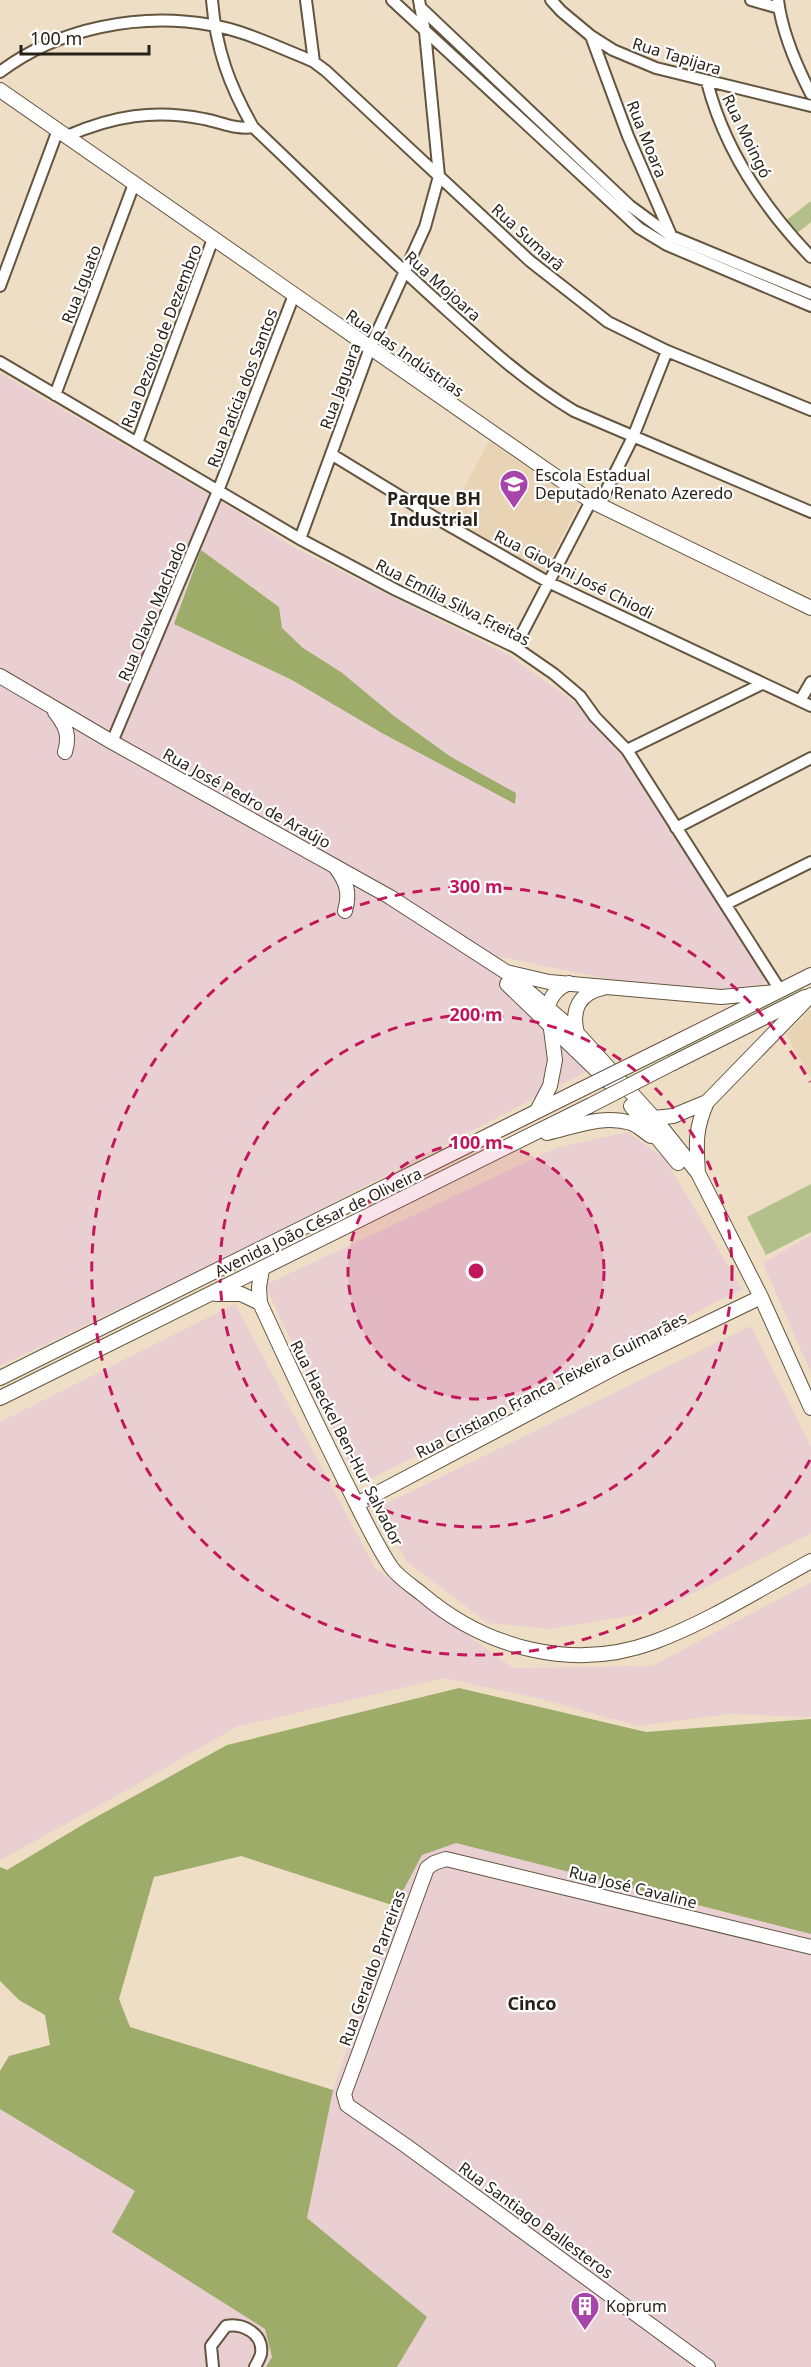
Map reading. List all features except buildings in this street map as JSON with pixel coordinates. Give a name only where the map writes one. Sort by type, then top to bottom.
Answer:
[{"type":"street","name":"Rua Mojoara","points":[[212,0],[214,25],[223,65],[239,102],[254,127],[405,273],[513,370],[574,411],[811,512]]},
{"type":"street","points":[[0,72],[41,47],[115,24],[193,22],[214,25],[314,62],[306,0]]},
{"type":"street","points":[[392,0],[639,228],[680,251],[811,306]]},
{"type":"street","name":"Rua Tapijara","points":[[551,0],[591,36],[613,50],[656,68],[811,106]]},
{"type":"street","points":[[751,0],[779,4],[798,69],[811,94]]},
{"type":"street","points":[[417,2],[630,206],[671,236],[811,294]]},
{"type":"street","name":"Rua Jaguara","points":[[300,539],[370,348],[425,227],[439,176],[425,32],[417,2]]},
{"type":"street","name":"Rua Moara","points":[[591,36],[628,136],[671,236],[680,251]]},
{"type":"street","name":"Rua Sumarã","points":[[314,62],[530,261],[608,322],[667,351],[811,411]]},
{"type":"street","name":"Rua Moingó","points":[[707,82],[714,110],[742,168],[764,200],[811,257]]},
{"type":"street","name":"Rua das Indústrias","points":[[0,90],[595,503],[811,608]]},
{"type":"street","points":[[0,286],[63,133],[129,117],[165,113],[205,119],[240,129],[254,127]]},
{"type":"street","name":"Rua Iguato","points":[[55,395],[135,183]]},
{"type":"street","name":"Rua Dezoito de Dezembro","points":[[137,443],[213,239]]},
{"type":"street","name":"Rua Patícia dos Santos","points":[[218,491],[294,295]]},
{"type":"street","points":[[515,647],[548,582],[633,437],[667,351]]},
{"type":"street","name":"Rua Emília Silva Freitas","points":[[0,362],[300,539],[396,590],[515,647],[554,674],[580,696],[595,717],[627,750],[726,904],[778,991]]},
{"type":"street","name":"Rua Giovani José Chiodi","points":[[331,454],[434,517],[548,582],[811,706]]},
{"type":"street","name":"Rua Olavo Machado","points":[[112,742],[218,491]]},
{"type":"street","name":"Rua José Pedro de Araújo","points":[[0,676],[112,742],[390,897],[506,972],[549,982],[721,997],[778,991]]},
{"type":"street","points":[[800,701],[811,682]]},
{"type":"street","points":[[627,750],[762,684]]},
{"type":"street","points":[[50,705],[65,725],[69,739],[64,752]]},
{"type":"street","points":[[676,828],[811,758]]},
{"type":"street","points":[[726,904],[811,862]]},
{"type":"street","points":[[334,866],[347,887],[348,901],[345,912]]},
{"type":"street","name":"Rua José Pedro de Araújo","points":[[476,952],[613,1086]]},
{"type":"street","points":[[506,972],[578,1033],[654,1118],[698,1173],[714,1201],[715,1208]]},
{"type":"street","points":[[698,1173],[696,1136],[707,1102],[811,993],[807,981],[810,975]]},
{"type":"street","name":"Avenida João César de Oliveira","points":[[0,1378],[810,975]]},
{"type":"street","points":[[537,1111],[550,1086],[554,1069],[555,1050],[548,1006],[550,998],[559,987],[569,983]]},
{"type":"street","points":[[578,1033],[574,1021],[577,1005],[588,993],[607,987]]},
{"type":"street","name":"Avenida João César de Oliveira","points":[[0,1398],[589,1106],[811,993]]},
{"type":"street","points":[[721,997],[726,1006],[722,1019]]},
{"type":"street","points":[[613,1086],[654,1118],[673,1116],[707,1102]]},
{"type":"street","points":[[613,1086],[715,1208],[761,1297],[811,1408]]},
{"type":"street","points":[[524,1138],[595,1121],[612,1120],[633,1123],[663,1145]]},
{"type":"street","name":"Rua Haeckel Ben-Hur Salvador","points":[[262,1269],[259,1287],[260,1303],[357,1504],[392,1569],[462,1624],[496,1641],[539,1652],[591,1655],[623,1651],[653,1643],[688,1627],[811,1562]]},
{"type":"street","points":[[204,1297],[222,1293],[241,1294],[260,1303]]},
{"type":"street","name":"Rua Cristiano Franca Teixeira Guimarães","points":[[357,1504],[618,1366],[761,1297]]},
{"type":"street","name":"Rua José Cavaline","points":[[446,1860],[811,1947]]},
{"type":"street","name":"Rua Geraldo Parreiras","points":[[344,2101],[344,2094],[427,1868],[434,1863],[446,1860]]},
{"type":"street","name":"Rua Santiago Ballesteros","points":[[344,2101],[347,2106],[405,2145],[708,2367]]},
{"type":"street","points":[[213,2367],[211,2346],[226,2326],[236,2324],[249,2328],[259,2340],[261,2352],[255,2367]]},
{"type":"shaded area","points":[[0,373],[225,504],[295,548],[510,656],[573,701],[620,753],[765,974],[764,985],[720,989],[608,979],[502,957],[494,970],[542,1022],[591,1069],[234,1254],[0,1366]]},
{"type":"shaded area","name":"Escola Estadual Deputado Renato Azeredo","points":[[489,441],[579,503],[544,572],[449,517]]},
{"type":"shaded area","points":[[811,1008],[811,1079],[786,1034]]},
{"type":"shaded area","points":[[628,1132],[665,1159],[742,1289],[359,1485],[265,1285],[556,1148]]},
{"type":"shaded area","points":[[811,1235],[811,1373],[763,1263]]},
{"type":"shaded area","points":[[235,1304],[375,1568],[513,1668],[652,1666],[811,1582],[811,1717],[727,1714],[638,1726],[537,1698],[444,1678],[236,1727],[0,1860],[0,1422]]},
{"type":"shaded area","points":[[751,1326],[811,1447],[811,1533],[659,1611],[550,1629],[488,1623],[406,1561],[379,1507]]},
{"type":"shaded area","points":[[456,1843],[811,1934],[811,2367],[397,2367],[426,2317],[307,2218],[333,2090],[395,1906],[422,1854]]},
{"type":"shaded area","points":[[0,2109],[136,2191],[113,2232],[265,2329],[272,2357],[266,2367],[0,2367]]},
{"type":"green space","points":[[811,201],[811,222],[796,234],[785,221]]},
{"type":"green space","points":[[201,550],[279,607],[282,628],[303,648],[341,672],[394,716],[451,757],[516,793],[515,804],[382,733],[292,680],[174,624]]},
{"type":"green space","points":[[811,1184],[811,1232],[766,1255],[747,1217]]},
{"type":"green space","points":[[459,1688],[646,1732],[811,1719],[811,1934],[456,1843],[422,1855],[395,1906],[241,1856],[154,1877],[119,1999],[130,2027],[333,2090],[307,2218],[427,2317],[397,2367],[266,2367],[272,2357],[265,2329],[112,2232],[135,2191],[0,2109],[0,2071],[9,2056],[50,2045],[45,2015],[19,2000],[0,1981],[0,1867],[7,1870],[89,1821],[227,1745]]},
{"type":"place","name":"Escola Estadual Deputado Renato Azeredo","points":[[514,510]]},
{"type":"place","name":"Koprum","points":[[585,2332]]},
{"type":"district","name":"Parque BH Industrial","points":[[434,509]]},
{"type":"district","name":"Cinco","points":[[532,2004]]}]
